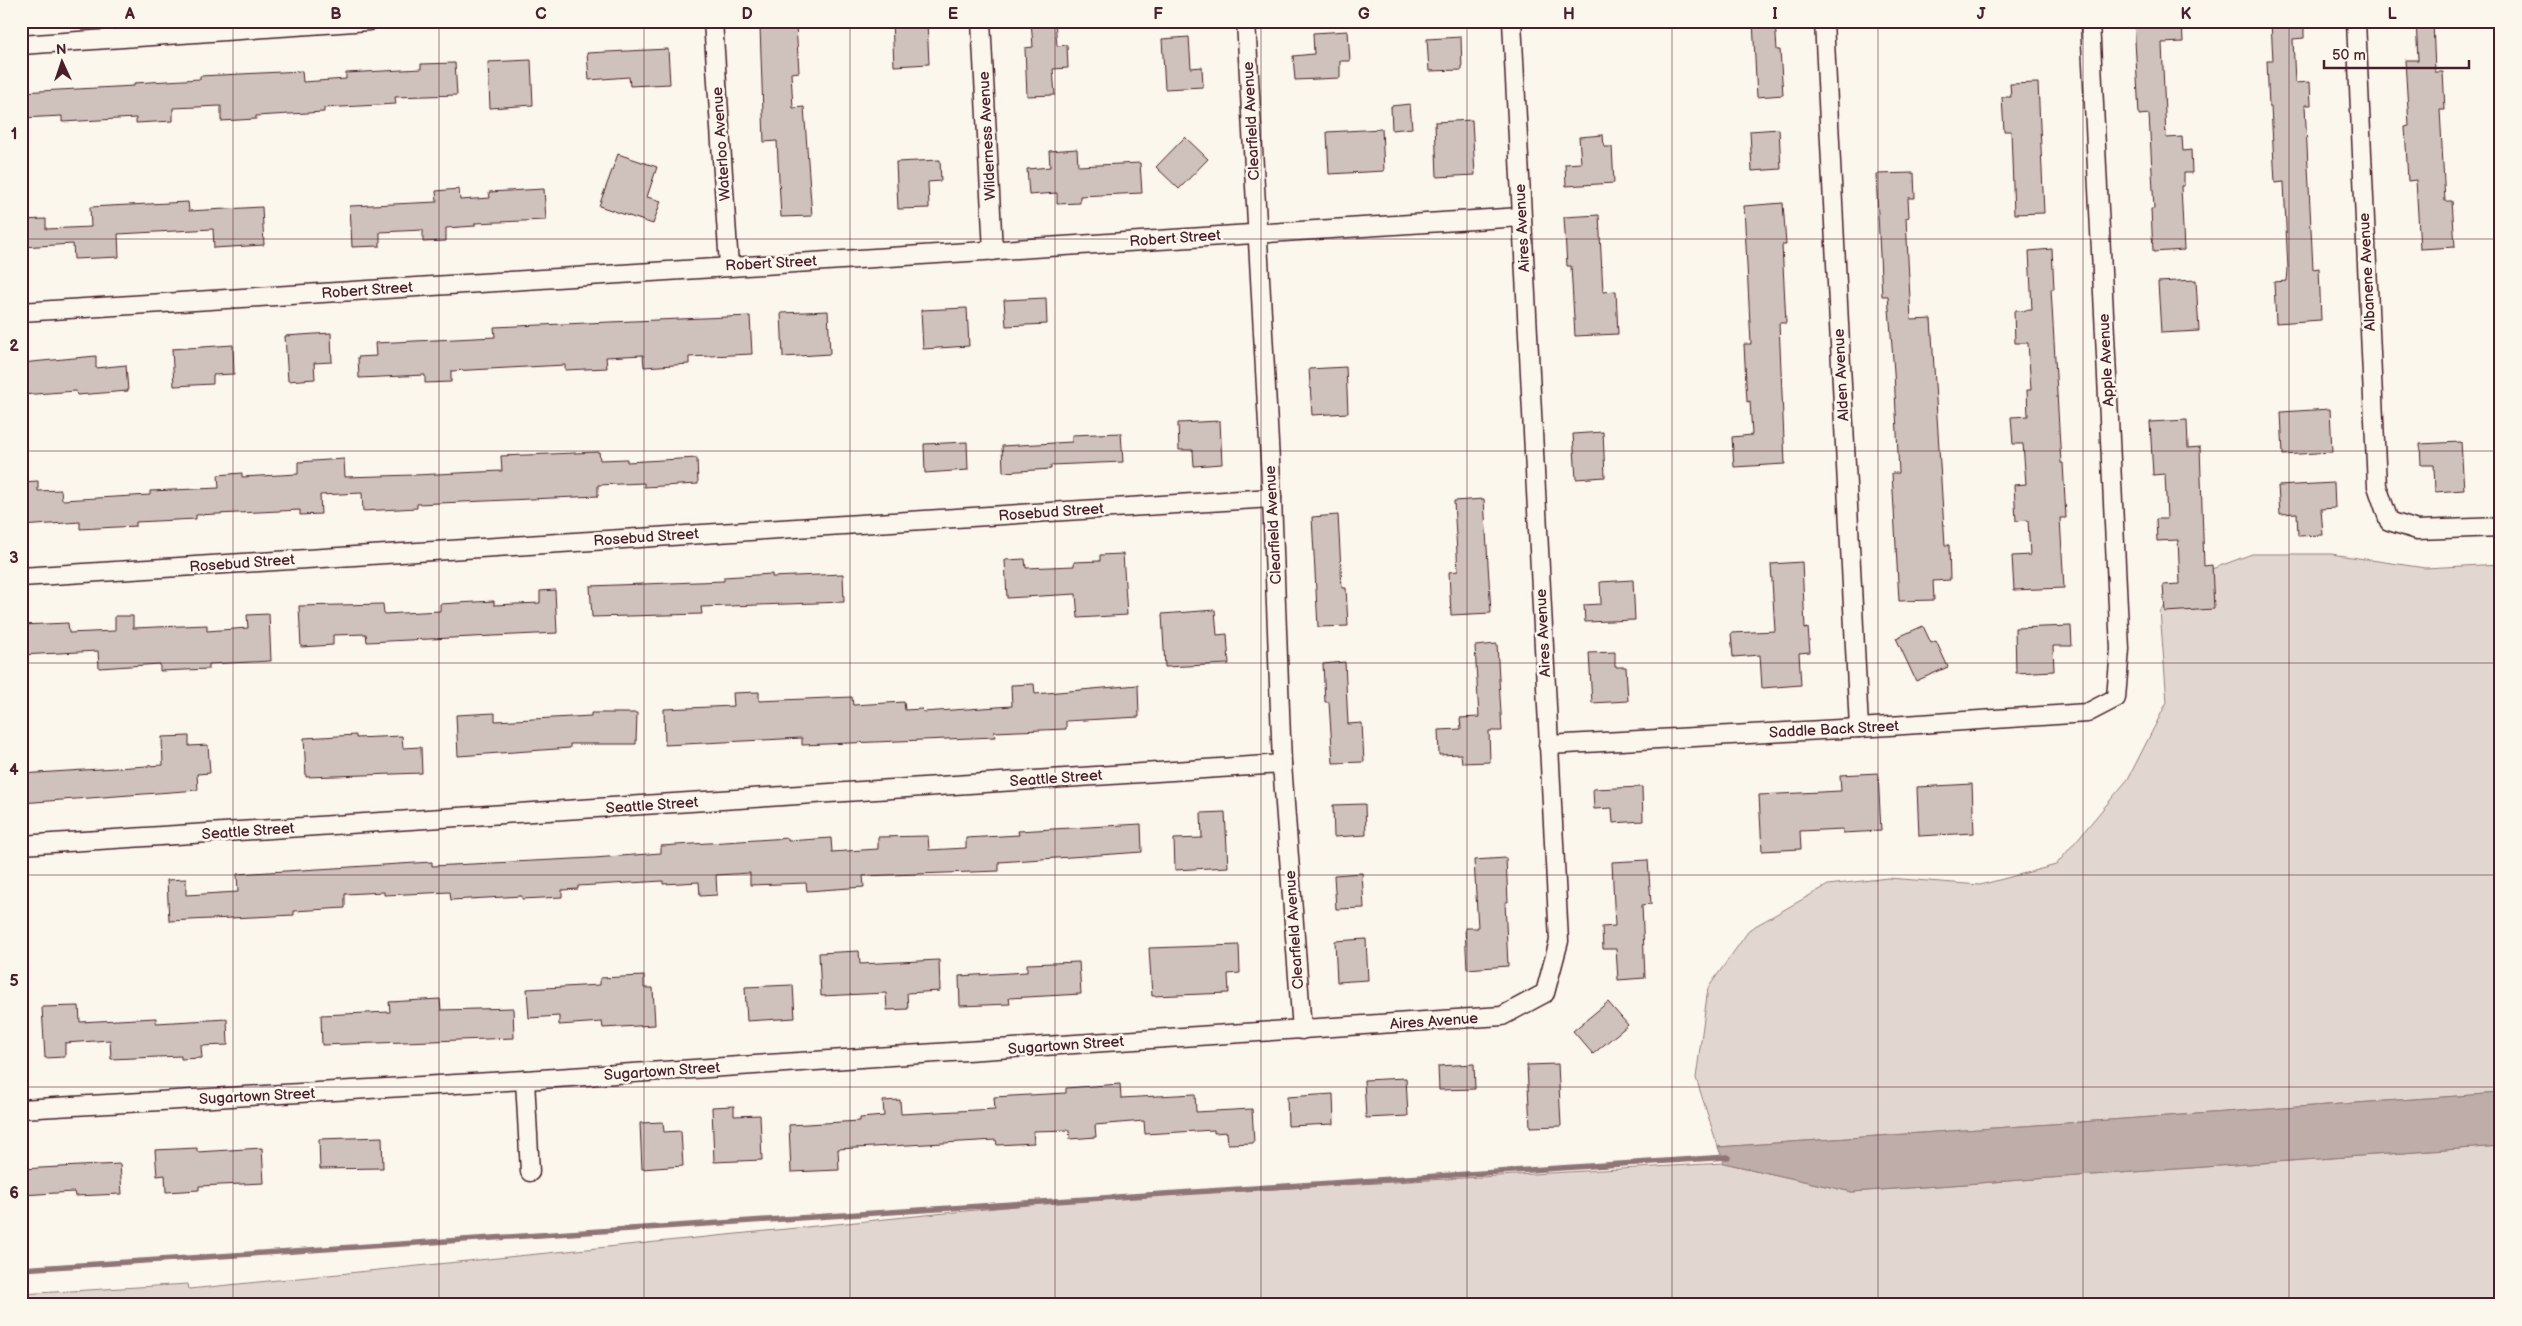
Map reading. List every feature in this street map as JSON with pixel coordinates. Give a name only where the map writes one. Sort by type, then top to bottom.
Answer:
[{"type":"street","points":[[21,45],[369,21]]},
{"type":"street","name":"Waterloo Avenue","points":[[713,21],[729,266]]},
{"type":"street","name":"Wilderness Avenue","points":[[981,21],[993,251]]},
{"type":"street","name":"Clearfield Avenue","points":[[1246,21],[1272,498],[1282,764],[1302,1030]]},
{"type":"street","name":"Aires Avenue","points":[[1302,1030],[1502,1016],[1546,993],[1559,941],[1512,21]]},
{"type":"street","name":"Alden Avenue","points":[[1824,21],[1859,728]]},
{"type":"street","name":"Apple Avenue","points":[[2090,21],[2120,649],[2116,698]]},
{"type":"street","name":"Albanene Avenue","points":[[2356,21],[2377,486],[2389,520],[2417,530],[2501,527]]},
{"type":"street","name":"Robert Street","points":[[21,312],[1521,216]]},
{"type":"street","name":"Rosebud Street","points":[[21,577],[1272,498]]},
{"type":"street","name":"Saddle Back Street","points":[[1548,745],[2087,713],[2116,698]]},
{"type":"street","name":"Seattle Street","points":[[21,845],[1282,764]]},
{"type":"street","name":"Sugartown Street","points":[[21,1109],[525,1080],[1302,1030]]},
{"type":"street","points":[[525,1080],[530,1172]]},
{"type":"shaded area","points":[[2252,554],[2331,554],[2425,568],[2501,564],[2501,1093],[1718,1147],[1696,1078],[1708,988],[1750,929],[1828,885],[1888,878],[1980,885],[2056,865],[2128,779],[2167,702],[2160,611],[2201,573]]},
{"type":"shaded area","points":[[2501,1093],[2501,1146],[1852,1192],[1724,1163],[1718,1147]]},
{"type":"shaded area","points":[[2501,1146],[2501,1305],[21,1305],[21,1294],[188,1284],[189,1289],[1065,1201],[1724,1163],[1852,1192]]},
{"type":"building","points":[[892,21],[927,21],[929,64],[894,66]]},
{"type":"building","points":[[1031,21],[1055,21],[1057,46],[1067,45],[1068,68],[1053,69],[1055,95],[1027,96],[1025,48],[1033,47]]},
{"type":"building","points":[[1753,21],[1775,21],[1777,50],[1780,50],[1783,95],[1757,97]]},
{"type":"building","points":[[2134,21],[2182,21],[2183,42],[2162,43],[2166,138],[2182,137],[2183,151],[2191,150],[2192,173],[2184,173],[2184,186],[2181,186],[2184,250],[2153,252],[2151,209],[2154,209],[2149,114],[2139,115]]},
{"type":"building","points":[[2271,21],[2304,21],[2304,38],[2293,39],[2295,83],[2310,82],[2311,105],[2305,105],[2313,269],[2319,268],[2321,320],[2276,323],[2274,282],[2287,281],[2288,270],[2284,182],[2275,183],[2271,107],[2269,107],[2267,61],[2273,61]]},
{"type":"building","points":[[2416,21],[2433,21],[2435,72],[2443,72],[2445,110],[2440,110],[2445,201],[2452,201],[2455,247],[2420,249],[2416,180],[2408,181],[2405,127],[2409,126],[2405,60],[2418,60]]},
{"type":"building","points":[[796,25],[799,72],[791,73],[793,108],[804,107],[812,216],[781,217],[777,141],[764,142],[760,27]]},
{"type":"building","points":[[1348,31],[1350,61],[1340,61],[1340,78],[1295,80],[1293,56],[1314,54],[1313,33]]},
{"type":"building","points":[[1189,37],[1191,68],[1202,67],[1203,87],[1165,89],[1162,39]]},
{"type":"building","points":[[1461,37],[1462,70],[1429,71],[1427,39]]},
{"type":"building","points":[[668,49],[670,84],[630,86],[629,77],[589,80],[587,53]]},
{"type":"building","points":[[531,60],[533,105],[490,108],[488,62]]},
{"type":"building","points":[[455,63],[457,95],[395,97],[396,104],[324,108],[324,112],[256,116],[256,119],[221,121],[221,106],[173,108],[173,121],[136,123],[136,118],[62,122],[62,116],[21,118],[21,92],[134,86],[134,83],[200,79],[200,76],[302,71],[303,82],[346,79],[346,73],[421,69],[421,64]]},
{"type":"building","points":[[2038,83],[2044,213],[2014,214],[2011,131],[2004,131],[2002,97],[2011,97],[2010,84]]},
{"type":"building","points":[[1410,104],[1412,128],[1392,130],[1391,106]]},
{"type":"building","points":[[1472,120],[1475,175],[1437,177],[1435,122]]},
{"type":"building","points":[[1382,129],[1384,171],[1329,174],[1327,132]]},
{"type":"building","points":[[1779,129],[1781,169],[1752,171],[1750,131]]},
{"type":"building","points":[[1603,135],[1604,147],[1612,147],[1614,183],[1566,186],[1565,164],[1581,163],[1579,137]]},
{"type":"building","points":[[1185,137],[1208,159],[1179,189],[1156,167]]},
{"type":"building","points":[[1077,149],[1078,166],[1140,163],[1142,193],[1080,196],[1080,203],[1057,204],[1057,193],[1029,195],[1027,169],[1050,167],[1049,151]]},
{"type":"building","points":[[618,154],[657,167],[647,197],[661,201],[653,224],[599,206]]},
{"type":"building","points":[[940,160],[941,181],[928,182],[929,208],[898,209],[896,162]]},
{"type":"building","points":[[1914,173],[1915,198],[1908,198],[1909,217],[1906,218],[1911,320],[1931,319],[1945,545],[1949,545],[1950,580],[1933,581],[1934,600],[1899,601],[1892,473],[1899,473],[1894,372],[1888,296],[1882,296],[1876,174]]},
{"type":"building","points":[[459,189],[460,200],[490,198],[489,192],[544,189],[546,220],[475,223],[475,226],[446,228],[446,241],[423,242],[423,230],[380,232],[380,246],[352,247],[350,206],[437,202],[436,191]]},
{"type":"building","points":[[188,202],[189,211],[262,207],[264,245],[214,248],[213,229],[118,234],[119,257],[74,259],[73,244],[21,247],[21,220],[46,219],[46,229],[91,227],[90,207]]},
{"type":"building","points":[[1783,203],[1786,245],[1782,245],[1786,323],[1779,323],[1785,464],[1734,467],[1732,437],[1752,435],[1750,401],[1747,402],[1744,344],[1751,344],[1744,206]]},
{"type":"building","points":[[1599,215],[1603,292],[1616,291],[1618,334],[1575,336],[1571,266],[1567,266],[1564,217]]},
{"type":"building","points":[[2052,249],[2054,289],[2051,289],[2066,518],[2060,518],[2064,588],[2014,590],[2012,556],[2030,555],[2028,520],[2016,521],[2014,485],[2026,484],[2023,444],[2013,444],[2011,417],[2028,416],[2027,390],[2031,390],[2028,343],[2015,343],[2014,311],[2032,310],[2029,251]]},
{"type":"building","points":[[2196,280],[2199,331],[2161,333],[2158,282]]},
{"type":"building","points":[[1046,298],[1047,324],[1006,326],[1004,300]]},
{"type":"building","points":[[967,308],[969,346],[923,349],[921,310]]},
{"type":"building","points":[[828,311],[830,354],[783,357],[781,313]]},
{"type":"building","points":[[750,316],[752,354],[689,357],[689,364],[644,367],[643,355],[606,357],[607,368],[565,370],[565,365],[451,371],[451,382],[425,383],[425,375],[359,378],[358,357],[376,356],[375,343],[495,337],[494,327]]},
{"type":"building","points":[[331,333],[332,362],[314,363],[315,379],[288,381],[285,336]]},
{"type":"building","points":[[233,345],[234,374],[213,375],[213,384],[174,386],[172,349]]},
{"type":"building","points":[[96,356],[96,368],[126,365],[128,391],[77,395],[76,391],[21,395],[21,363]]},
{"type":"building","points":[[1346,367],[1348,413],[1312,415],[1309,369]]},
{"type":"building","points":[[2330,409],[2332,452],[2283,455],[2281,412]]},
{"type":"building","points":[[2187,420],[2188,448],[2200,447],[2204,566],[2212,565],[2214,609],[2165,612],[2163,585],[2180,584],[2178,540],[2157,541],[2156,519],[2167,519],[2165,474],[2153,475],[2150,422]]},
{"type":"building","points":[[1220,421],[1222,464],[1194,466],[1193,450],[1179,450],[1178,423]]},
{"type":"building","points":[[1603,432],[1605,477],[1576,479],[1573,434]]},
{"type":"building","points":[[1121,433],[1123,462],[1051,465],[1051,469],[1003,472],[1002,446],[1072,442],[1072,435]]},
{"type":"building","points":[[967,442],[968,470],[925,473],[924,444]]},
{"type":"building","points":[[2461,442],[2464,490],[2435,492],[2434,465],[2421,465],[2420,444]]},
{"type":"building","points":[[599,452],[600,460],[627,459],[627,462],[697,458],[698,484],[644,487],[644,483],[598,485],[598,496],[417,504],[417,508],[363,511],[362,493],[320,495],[321,514],[300,515],[300,510],[196,515],[196,519],[136,522],[136,526],[80,529],[80,522],[21,526],[21,482],[38,481],[38,491],[61,490],[62,500],[150,495],[150,491],[219,488],[218,475],[242,473],[242,477],[298,474],[298,462],[344,459],[345,477],[415,475],[502,471],[501,456]]},
{"type":"building","points":[[2334,483],[2335,508],[2321,509],[2323,535],[2298,536],[2297,513],[2280,514],[2278,486]]},
{"type":"building","points":[[1484,499],[1491,613],[1451,615],[1449,572],[1458,571],[1454,501]]},
{"type":"building","points":[[1338,515],[1342,588],[1346,588],[1348,626],[1318,627],[1312,517]]},
{"type":"building","points":[[1123,554],[1127,615],[1078,618],[1076,594],[1007,598],[1005,560],[1025,559],[1026,568],[1074,566],[1074,562],[1100,561],[1100,555]]},
{"type":"building","points":[[1802,562],[1805,629],[1808,628],[1810,652],[1799,653],[1801,685],[1762,688],[1760,655],[1733,657],[1731,633],[1775,631],[1771,564]]},
{"type":"building","points":[[772,574],[772,577],[843,574],[844,602],[701,607],[702,614],[592,617],[590,586],[724,581],[724,577]]},
{"type":"building","points":[[1633,580],[1635,620],[1585,622],[1584,605],[1601,604],[1600,582]]},
{"type":"building","points":[[555,590],[557,633],[367,642],[366,634],[333,635],[333,645],[301,647],[299,606],[383,604],[384,614],[440,611],[440,604],[494,601],[494,605],[540,603],[540,591]]},
{"type":"building","points":[[1215,610],[1217,635],[1227,634],[1229,664],[1165,667],[1162,614]]},
{"type":"building","points":[[269,614],[271,661],[209,664],[209,669],[160,671],[160,664],[99,668],[98,651],[21,655],[21,625],[68,623],[69,633],[115,631],[115,616],[133,616],[133,628],[207,625],[207,631],[248,628],[247,615]]},
{"type":"building","points":[[1923,626],[1931,643],[1936,641],[1948,667],[1916,681],[1896,638]]},
{"type":"building","points":[[2071,626],[2072,646],[2053,646],[2054,671],[2016,673],[2015,628]]},
{"type":"building","points":[[1497,644],[1502,731],[1489,731],[1490,762],[1462,763],[1461,754],[1439,755],[1438,730],[1461,729],[1460,718],[1479,717],[1475,646]]},
{"type":"building","points":[[1615,652],[1615,667],[1626,667],[1628,701],[1592,703],[1589,653]]},
{"type":"building","points":[[1345,662],[1348,724],[1362,723],[1364,762],[1333,763],[1329,702],[1325,702],[1323,664]]},
{"type":"building","points":[[1034,684],[1035,694],[1138,685],[1139,717],[1066,721],[1066,729],[994,732],[995,737],[802,745],[802,738],[665,745],[664,709],[734,706],[733,693],[759,692],[759,701],[852,697],[853,705],[904,702],[905,710],[922,709],[923,712],[1012,706],[1011,685]]},
{"type":"building","points":[[495,713],[495,721],[591,716],[591,713],[637,713],[636,744],[570,744],[570,748],[458,756],[456,715]]},
{"type":"building","points":[[356,735],[356,738],[402,736],[403,748],[421,747],[422,773],[306,777],[304,738]]},
{"type":"building","points":[[189,736],[189,746],[208,745],[210,773],[197,774],[198,790],[21,803],[21,774],[163,765],[162,737]]},
{"type":"building","points":[[1878,773],[1881,831],[1843,833],[1843,829],[1800,831],[1801,849],[1762,851],[1759,795],[1841,791],[1840,775]]},
{"type":"building","points":[[1972,784],[1974,833],[1919,836],[1917,787]]},
{"type":"building","points":[[1642,787],[1643,821],[1613,823],[1612,808],[1594,809],[1593,789]]},
{"type":"building","points":[[1365,804],[1366,835],[1334,837],[1333,805]]},
{"type":"building","points":[[1225,812],[1228,867],[1175,870],[1174,839],[1202,838],[1201,813]]},
{"type":"building","points":[[1141,824],[1142,852],[999,862],[999,871],[863,876],[864,887],[807,891],[806,883],[750,885],[750,873],[716,875],[717,895],[700,896],[699,882],[663,884],[663,881],[578,886],[578,889],[562,890],[562,897],[522,899],[522,896],[451,900],[450,892],[384,895],[384,892],[345,894],[345,908],[294,911],[294,915],[169,921],[167,880],[186,879],[186,895],[238,892],[237,874],[432,862],[432,866],[594,858],[661,853],[661,846],[788,838],[788,841],[831,838],[832,852],[878,849],[878,837],[928,836],[929,850],[966,848],[966,838],[1019,835],[1018,831]]},
{"type":"building","points":[[1506,858],[1508,902],[1505,902],[1508,966],[1467,969],[1465,928],[1478,928],[1474,860]]},
{"type":"building","points":[[1648,860],[1651,904],[1642,905],[1645,978],[1618,980],[1616,949],[1603,949],[1602,927],[1615,926],[1612,862]]},
{"type":"building","points":[[1362,873],[1364,908],[1336,909],[1334,875]]},
{"type":"building","points":[[1366,939],[1368,980],[1337,982],[1335,941]]},
{"type":"building","points":[[1239,945],[1240,973],[1228,974],[1229,993],[1152,996],[1149,948]]},
{"type":"building","points":[[859,951],[860,964],[939,960],[940,991],[907,993],[908,1009],[887,1010],[886,993],[821,996],[819,953]]},
{"type":"building","points":[[1079,962],[1081,994],[1009,998],[1010,1004],[960,1006],[959,976],[1027,972],[1027,964]]},
{"type":"building","points":[[644,976],[644,988],[653,988],[655,1025],[603,1028],[602,1022],[559,1025],[559,1016],[529,1018],[527,989],[600,985],[600,978]]},
{"type":"building","points":[[793,985],[795,1018],[747,1021],[745,987]]},
{"type":"building","points":[[440,999],[441,1010],[513,1008],[514,1038],[322,1045],[321,1015],[390,1012],[389,1002]]},
{"type":"building","points":[[1608,1002],[1628,1025],[1593,1054],[1573,1031]]},
{"type":"building","points":[[79,1006],[80,1022],[156,1018],[156,1023],[227,1019],[228,1045],[201,1046],[202,1058],[181,1059],[181,1056],[111,1059],[110,1040],[65,1043],[65,1057],[45,1058],[42,1007]]},
{"type":"building","points":[[1474,1064],[1475,1089],[1439,1090],[1438,1066]]},
{"type":"building","points":[[1558,1064],[1561,1126],[1530,1127],[1527,1065]]},
{"type":"building","points":[[1406,1078],[1408,1116],[1366,1118],[1364,1080]]},
{"type":"building","points":[[1120,1084],[1121,1098],[1195,1094],[1196,1112],[1252,1109],[1254,1143],[1228,1144],[1227,1132],[1214,1133],[1214,1130],[1145,1134],[1144,1121],[1095,1125],[1096,1137],[1070,1139],[1069,1130],[1033,1131],[1034,1143],[997,1145],[996,1140],[838,1149],[839,1170],[791,1172],[789,1125],[860,1121],[860,1118],[884,1116],[883,1101],[900,1100],[901,1114],[995,1109],[994,1097],[1066,1093],[1066,1088]]},
{"type":"building","points":[[1333,1094],[1334,1124],[1288,1126],[1287,1097]]},
{"type":"building","points":[[734,1106],[734,1116],[760,1115],[762,1160],[714,1162],[712,1107]]},
{"type":"building","points":[[663,1122],[664,1132],[681,1131],[683,1166],[642,1169],[640,1123]]},
{"type":"building","points":[[382,1137],[383,1168],[320,1169],[319,1139]]},
{"type":"building","points":[[197,1148],[197,1152],[262,1148],[264,1183],[199,1186],[199,1190],[166,1192],[165,1175],[157,1176],[155,1150]]},
{"type":"building","points":[[120,1164],[122,1194],[75,1196],[74,1192],[21,1195],[21,1169]]},
{"type":"waterway","points":[[21,1269],[1728,1157]]}]
